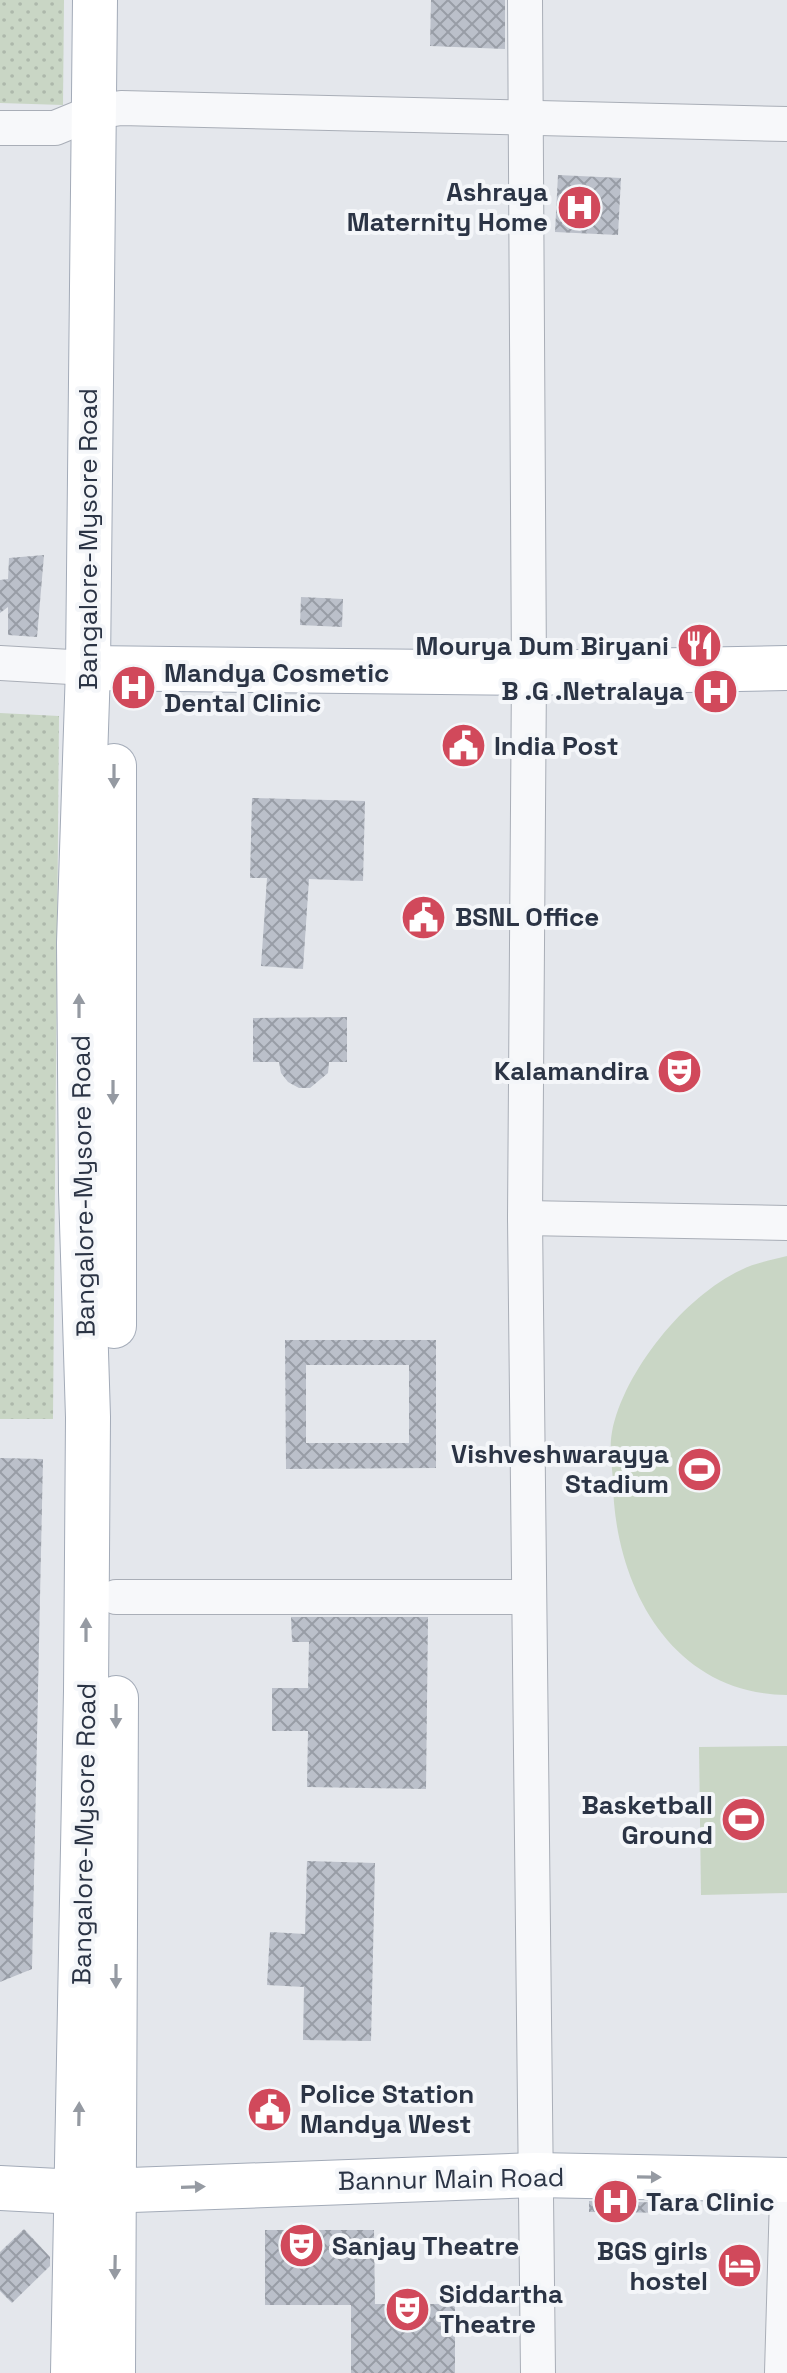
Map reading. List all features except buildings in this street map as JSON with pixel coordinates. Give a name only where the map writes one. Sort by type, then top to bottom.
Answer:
[{"type":"main road","name":"Bangalore-Mysore Road","points":[[73,2373],[96,2190],[116,1597],[101,669],[107,110],[95,0]]},
{"type":"main road","name":"Bangalore-Mysore Road","points":[[107,110],[122,0]]},
{"type":"main road","points":[[101,669],[529,673],[787,668]]},
{"type":"main road","name":"Bangalore-Mysore Road","points":[[101,669],[79,943],[81,1191],[88,1417],[96,2190],[113,2373]]},
{"type":"main road","name":"Bannur Main Road","points":[[0,2188],[96,2190],[536,2175],[787,2180]]},
{"type":"street","points":[[525,0],[529,673],[525,1218],[538,2373]]},
{"type":"street","points":[[0,128],[55,128],[107,110],[787,124]]},
{"type":"street","points":[[0,663],[101,669]]},
{"type":"street","points":[[525,1218],[787,1223]]},
{"type":"street","points":[[116,1597],[529,1597]]},
{"type":"street","points":[[782,2373],[787,2197]]},
{"type":"green space","points":[[0,0],[64,0],[63,105],[0,103]]},
{"type":"green space","points":[[0,713],[59,716],[53,1419],[0,1419]]},
{"type":"green space","name":"Vishveshwarayya Stadium","points":[[787,1256],[787,1695],[746,1690],[711,1676],[681,1654],[657,1627],[638,1594],[624,1558],[616,1520],[611,1450],[612,1432],[629,1385],[643,1361],[679,1317],[720,1282],[741,1270]]},
{"type":"green space","name":"Basketball Ground","points":[[787,1746],[787,1893],[701,1895],[699,1747]]},
{"type":"place","name":"Ashraya Maternity Home","points":[[579,207]]},
{"type":"place","name":"Mourya Dum Biryani","points":[[700,646]]},
{"type":"place","name":"Mandya Cosmetic Dental Clinic","points":[[133,688]]},
{"type":"place","name":"B .G .Netralaya","points":[[715,691]]},
{"type":"place","name":"India Post","points":[[463,746]]},
{"type":"place","name":"BSNL Office","points":[[424,917]]},
{"type":"place","name":"Kalamandira","points":[[680,1071]]},
{"type":"place","name":"Vishveshwarayya Stadium","points":[[700,1469]]},
{"type":"place","name":"Basketball Ground","points":[[744,1820]]},
{"type":"place","name":"Police Station Mandya West","points":[[269,2109]]},
{"type":"place","name":"Tara Clinic","points":[[615,2202]]},
{"type":"place","name":"Sanjay Theatre","points":[[301,2246]]},
{"type":"place","name":"BGS girls hostel","points":[[739,2266]]},
{"type":"place","name":"Siddartha Theatre","points":[[408,2309]]}]
